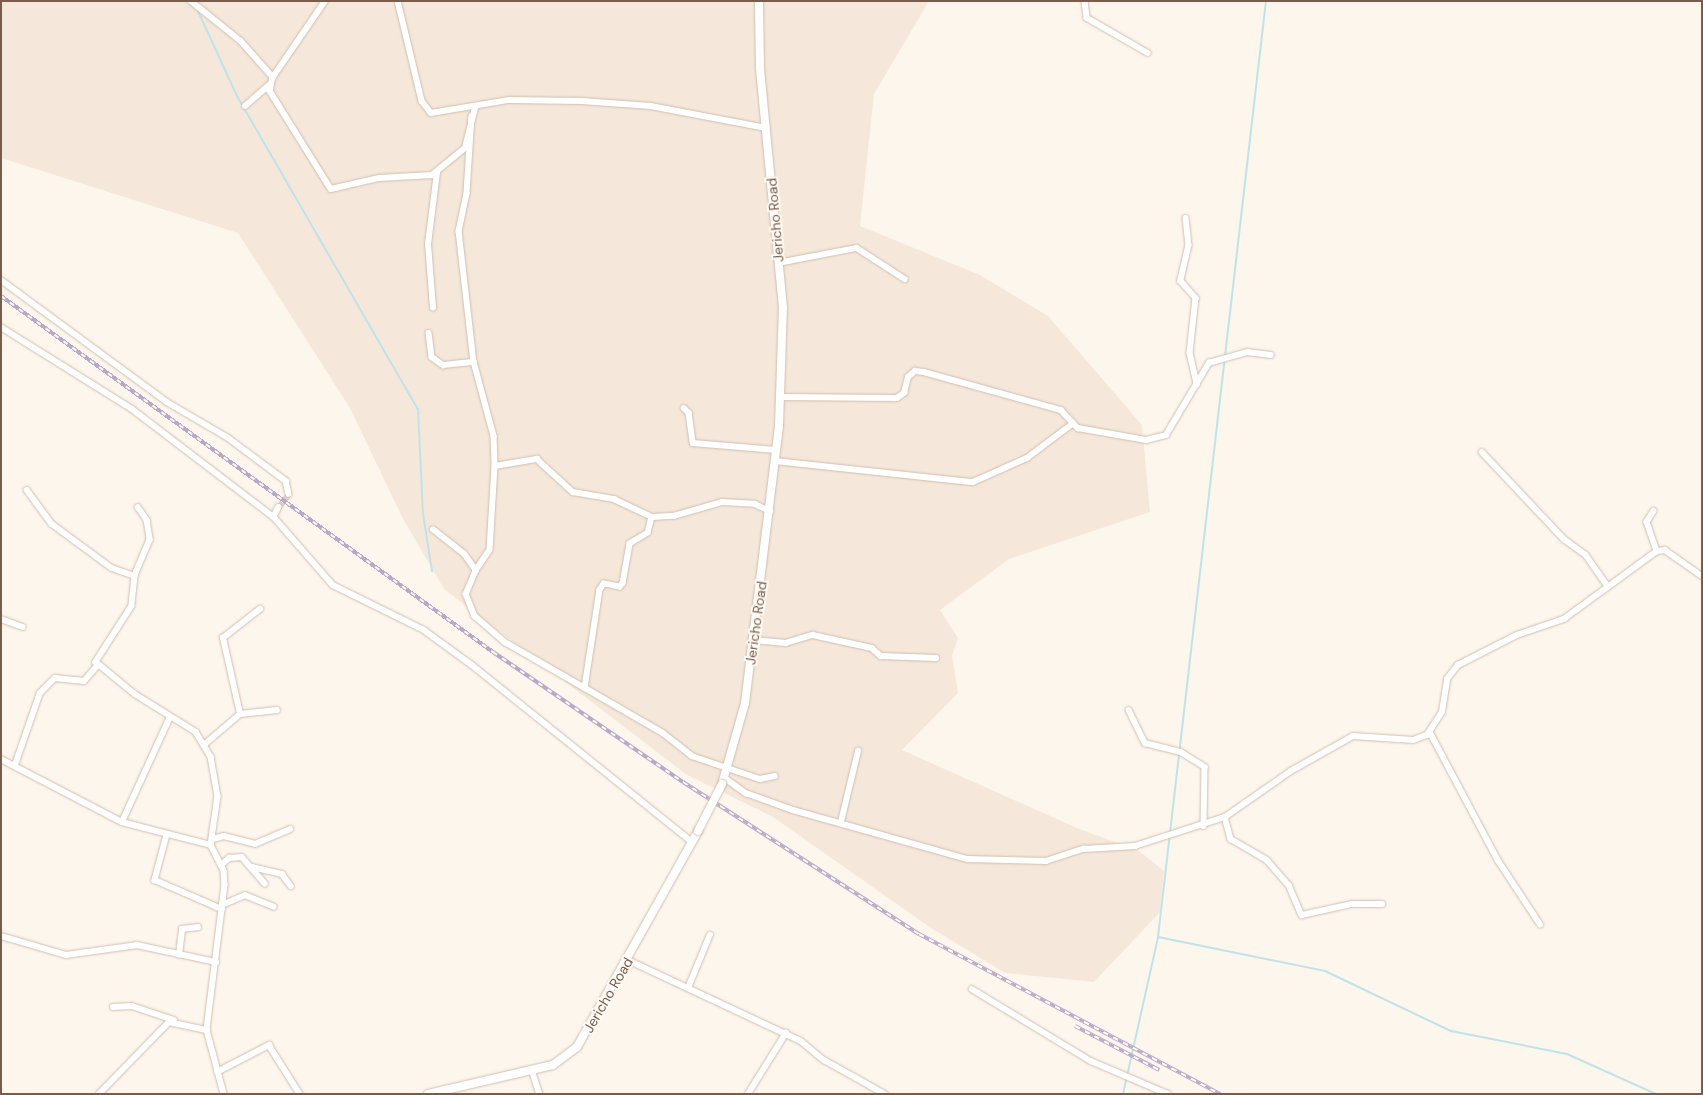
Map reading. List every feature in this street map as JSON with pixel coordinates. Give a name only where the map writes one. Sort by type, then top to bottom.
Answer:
[{"type":"street","points":[[191,1],[241,41],[273,77]]},
{"type":"street","points":[[245,106],[269,85],[325,1]]},
{"type":"street","points":[[398,1],[426,110],[435,114],[475,108],[509,100],[651,106],[766,128]]},
{"type":"street","name":"Jericho Road","points":[[428,1094],[553,1065],[577,1047],[628,960],[698,831],[728,770],[745,703],[770,512],[780,397],[783,321],[766,128],[759,1]]},
{"type":"street","points":[[1085,1],[1087,18],[1148,53]]},
{"type":"street","points":[[269,85],[326,186],[337,189],[372,179],[437,172],[465,148],[475,108]]},
{"type":"street","points":[[472,114],[467,194],[459,231],[474,362],[494,436],[495,466],[490,550],[476,571],[466,594],[474,616],[505,642],[663,733],[692,756],[728,770],[760,779],[775,776]]},
{"type":"street","points":[[433,308],[428,244],[437,172]]},
{"type":"street","points":[[1186,218],[1189,245],[1180,281],[1196,298],[1190,353],[1196,384]]},
{"type":"street","points":[[778,263],[857,248],[905,279]]},
{"type":"street","points":[[1,280],[167,402],[227,437],[286,481],[289,494]]},
{"type":"street","points":[[1,327],[132,409],[274,517],[333,585],[416,625],[456,653],[692,842]]},
{"type":"street","points":[[430,333],[432,357],[443,365],[474,362]]},
{"type":"street","points":[[774,461],[973,482],[1027,458],[1071,425],[1146,440],[1166,435],[1208,363],[1219,357],[1247,352],[1271,355]]},
{"type":"street","points":[[780,397],[897,398],[904,393],[908,377],[924,372],[1061,410],[1071,417],[1071,425]]},
{"type":"street","points":[[684,408],[689,414],[693,443],[776,450]]},
{"type":"street","points":[[1482,452],[1564,539],[1586,555],[1608,586]]},
{"type":"street","points":[[495,466],[537,459],[573,492],[614,499],[652,517],[674,516],[722,502],[754,504],[770,512]]},
{"type":"street","points":[[27,490],[52,524],[112,568],[135,576]]},
{"type":"street","points":[[138,507],[147,520],[150,540],[135,576],[132,606],[96,659],[97,666],[170,717],[196,732],[205,744],[218,788],[212,842],[221,865],[222,907],[207,1030],[224,1094]]},
{"type":"street","points":[[274,517],[279,508]]},
{"type":"street","points":[[1654,511],[1647,522],[1657,551]]},
{"type":"street","points":[[585,688],[600,590],[604,584],[620,587],[623,583],[630,544],[648,533],[652,517]]},
{"type":"street","points":[[433,530],[464,554],[476,571]]},
{"type":"street","points":[[724,781],[755,796],[942,854],[985,862],[1046,861],[1084,849],[1135,846],[1204,826],[1225,817],[1291,771],[1353,736],[1413,740],[1430,732],[1442,712],[1447,679],[1458,665],[1518,635],[1564,619],[1657,551],[1665,550],[1702,576]]},
{"type":"street","points":[[240,714],[223,640],[260,609]]},
{"type":"street","points":[[1,619],[23,627]]},
{"type":"street","points":[[753,640],[786,643],[813,635],[872,648],[880,656],[936,658]]},
{"type":"street","points":[[15,765],[40,693],[55,678],[77,684],[97,666]]},
{"type":"street","points":[[205,744],[240,714],[277,710]]},
{"type":"street","points":[[1129,710],[1145,742],[1181,752],[1205,767],[1204,826]]},
{"type":"street","points":[[122,822],[170,717]]},
{"type":"street","points":[[1430,732],[1498,860],[1540,924]]},
{"type":"street","points":[[841,822],[858,751]]},
{"type":"street","points":[[1,759],[122,822],[167,836],[212,842],[224,836],[255,844],[290,829]]},
{"type":"street","points":[[1225,817],[1231,839],[1267,860],[1288,885],[1302,915],[1352,904],[1382,904]]},
{"type":"street","points":[[167,836],[154,880],[222,907],[245,895],[274,907]]},
{"type":"street","points":[[221,865],[229,858],[242,857],[265,883]]},
{"type":"street","points":[[252,867],[282,874],[291,886]]},
{"type":"street","points":[[179,955],[182,928],[198,927]]},
{"type":"street","points":[[688,988],[710,935]]},
{"type":"street","points":[[1,936],[66,955],[137,945],[216,962]]},
{"type":"street","points":[[628,960],[786,1033],[885,1094]]},
{"type":"street","points":[[972,989],[1091,1061],[1168,1094]]},
{"type":"street","points":[[113,1007],[151,1010],[185,1025]]},
{"type":"street","points":[[99,1094],[166,1024],[185,1025],[207,1030]]},
{"type":"street","points":[[748,1094],[786,1033]]},
{"type":"street","points":[[217,1072],[269,1045],[300,1094]]},
{"type":"street","points":[[532,1070],[540,1094]]},
{"type":"shaded area","points":[[1,1],[929,1],[874,94],[860,226],[980,275],[1048,316],[1142,425],[1150,512],[1009,559],[940,610],[958,638],[952,656],[958,693],[902,750],[1077,828],[1139,851],[1164,871],[1160,912],[1094,982],[1005,973],[931,928],[773,817],[687,775],[444,589],[402,517],[350,408],[238,233],[1,158]]},
{"type":"waterway","points":[[1123,1094],[1158,937],[1266,1]]},
{"type":"waterway","points":[[197,9],[237,96],[418,409],[423,514],[432,571]]},
{"type":"waterway","points":[[1158,937],[1325,971],[1451,1031],[1567,1054],[1656,1094]]},
{"type":"tunnel","points":[[279,507],[289,494]]},
{"type":"railway","points":[[1,296],[493,652],[683,782],[919,934],[1220,1094]]},
{"type":"railway","points":[[1075,1026],[1159,1070]]}]
